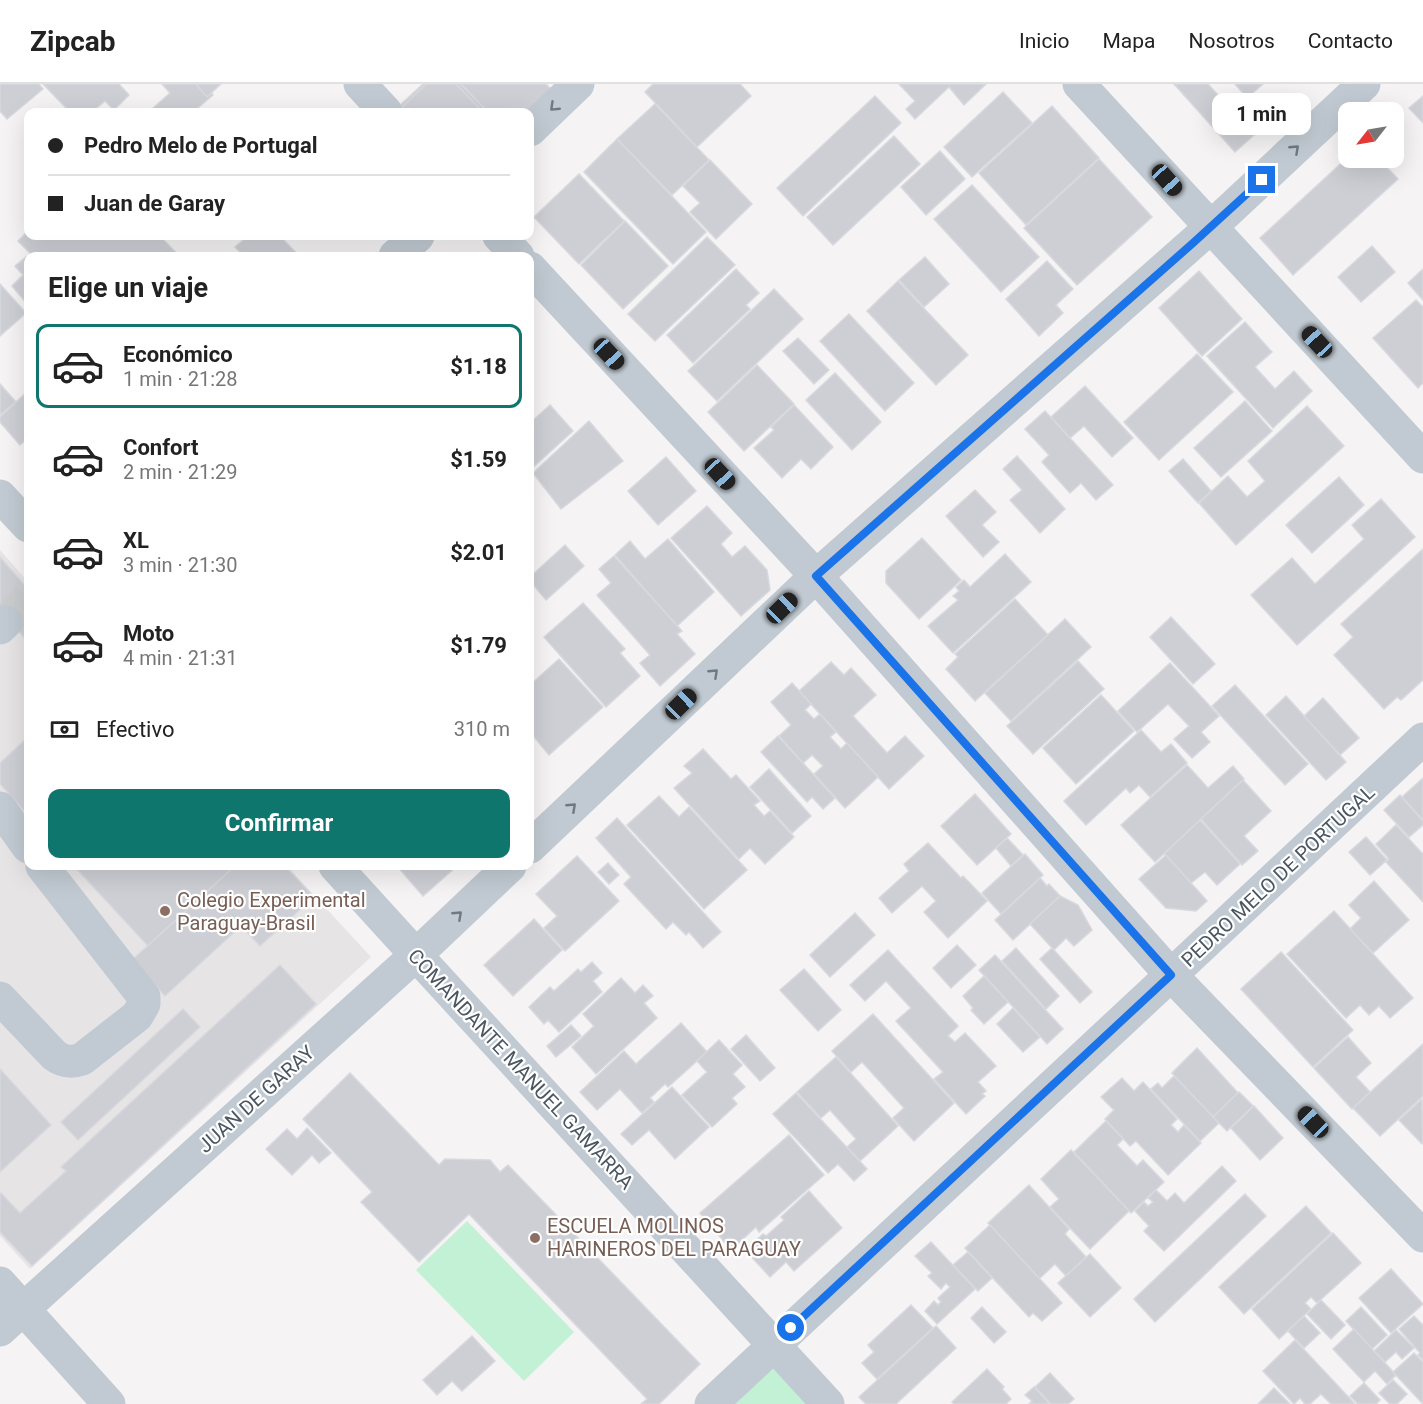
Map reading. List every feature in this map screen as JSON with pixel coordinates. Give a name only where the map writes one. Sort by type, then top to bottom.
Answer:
[{"type":"street","points":[[360,84],[382,108]]},
{"type":"street","points":[[534,126],[578,84]]},
{"type":"street","points":[[1078,84],[1423,457]]},
{"type":"street","points":[[534,843],[816,576],[1211,227],[1364,84]]},
{"type":"street","points":[[400,252],[413,240]]},
{"type":"street","points":[[503,240],[514,252]]},
{"type":"street","points":[[534,272],[816,576],[1171,975],[1423,1236]]},
{"type":"street","points":[[0,496],[24,522]]},
{"type":"street","name":"PEDRO MELO DE PORTUGAL","points":[[711,1404],[1423,739]]},
{"type":"street","points":[[0,808],[24,842]]},
{"type":"street","points":[[0,998],[54,1056],[65,1062],[82,1059],[137,1016],[144,1004],[144,998],[45,870]]},
{"type":"street","name":"COMANDANTE MANUEL GAMARRA","points":[[339,870],[828,1404]]},
{"type":"street","name":"JUAN DE GARAY","points":[[12,1319],[416,955],[506,870]]},
{"type":"street","points":[[0,1283],[12,1319],[109,1404]]},
{"type":"shaded area","name":"Colegio Experimental Paraguay-Brasil","points":[[0,550],[24,577],[24,870],[291,870],[371,957],[30,1269],[0,1236]]},
{"type":"green space","points":[[467,1221],[574,1332],[524,1381],[416,1270]]},
{"type":"green space","points":[[773,1368],[816,1404],[731,1404]]},
{"type":"building","points":[[0,84],[39,84],[43,89],[7,119],[0,111]]},
{"type":"building","points":[[43,84],[119,84],[129,95],[116,108],[112,108],[105,101],[97,108],[66,108]]},
{"type":"building","points":[[162,84],[203,84],[213,95],[198,108],[153,108],[170,93]]},
{"type":"building","points":[[196,84],[221,84],[207,97]]},
{"type":"building","points":[[423,84],[461,84],[484,108],[397,108]]},
{"type":"building","points":[[426,84],[456,84],[479,108],[401,108]]},
{"type":"building","points":[[461,84],[546,84],[552,90],[533,108],[484,108]]},
{"type":"building","points":[[653,84],[740,84],[751,96],[697,147],[645,92]]},
{"type":"building","points":[[899,84],[986,84],[964,105],[949,87],[915,119],[906,109],[915,101]]},
{"type":"building","points":[[1174,84],[1208,84],[1254,135],[1235,152]]},
{"type":"building","points":[[1235,84],[1263,84],[1247,98]]},
{"type":"building","points":[[1003,92],[1032,123],[972,177],[944,147]]},
{"type":"building","points":[[875,96],[901,123],[803,216],[777,188]]},
{"type":"building","points":[[1423,96],[1423,123],[1409,108]]},
{"type":"building","points":[[655,104],[709,160],[672,195],[617,139]]},
{"type":"building","points":[[1052,106],[1099,158],[1026,225],[979,173]]},
{"type":"building","points":[[894,136],[920,164],[833,245],[807,217]]},
{"type":"building","points":[[617,139],[706,232],[673,264],[584,172]]},
{"type":"building","points":[[940,151],[965,179],[926,215],[901,187]]},
{"type":"building","points":[[1099,159],[1152,217],[1077,285],[1024,228]]},
{"type":"building","points":[[710,160],[752,204],[716,239],[690,212],[700,203],[683,186]]},
{"type":"building","points":[[1338,166],[1388,168],[1398,179],[1293,275],[1260,238]]},
{"type":"building","points":[[579,174],[624,221],[579,264],[534,217]]},
{"type":"building","points":[[972,185],[1039,257],[1001,292],[934,219]]},
{"type":"building","points":[[625,221],[668,266],[623,309],[581,265]]},
{"type":"building","points":[[24,235],[24,240],[164,240],[175,252],[29,252],[18,241]]},
{"type":"building","points":[[707,237],[735,265],[655,341],[628,314]]},
{"type":"building","points":[[243,240],[284,240],[295,252],[240,252],[235,247]]},
{"type":"building","points":[[1372,246],[1395,272],[1361,302],[1338,277]]},
{"type":"building","points":[[925,257],[949,284],[924,307],[899,280]]},
{"type":"building","points":[[24,259],[24,300],[12,286],[23,275],[15,266]]},
{"type":"building","points":[[1047,261],[1073,289],[1056,305],[1063,313],[1039,336],[1006,299]]},
{"type":"building","points":[[736,269],[759,293],[746,305],[750,309],[693,363],[667,335]]},
{"type":"building","points":[[1423,269],[1423,300],[1408,283]]},
{"type":"building","points":[[1199,271],[1242,319],[1202,356],[1159,308]]},
{"type":"building","points":[[898,281],[968,355],[936,385],[867,311]]},
{"type":"building","points":[[0,284],[24,311],[24,315],[0,336]]},
{"type":"building","points":[[774,289],[803,319],[717,401],[688,371]]},
{"type":"building","points":[[1416,300],[1423,307],[1423,383],[1418,388],[1373,338]]},
{"type":"building","points":[[849,314],[914,383],[885,411],[820,341]]},
{"type":"building","points":[[1245,322],[1272,352],[1255,367],[1275,389],[1294,371],[1312,391],[1273,428],[1207,356]]},
{"type":"building","points":[[798,338],[829,370],[814,384],[783,351]]},
{"type":"building","points":[[1197,354],[1233,392],[1159,460],[1124,422]]},
{"type":"building","points":[[757,365],[794,404],[744,451],[708,412]]},
{"type":"building","points":[[835,373],[881,422],[852,450],[806,400]]},
{"type":"building","points":[[0,384],[16,402],[0,415]]},
{"type":"building","points":[[1085,386],[1133,438],[1112,457],[1084,426],[1070,438],[1051,417]]},
{"type":"building","points":[[24,395],[24,442],[20,445],[0,422],[0,417]]},
{"type":"building","points":[[1245,401],[1272,431],[1221,477],[1194,448]]},
{"type":"building","points":[[550,405],[573,431],[534,466],[534,419]]},
{"type":"building","points":[[794,405],[833,447],[811,469],[801,459],[782,478],[754,448],[774,430],[771,427]]},
{"type":"building","points":[[1307,406],[1344,446],[1236,545],[1199,503],[1228,476],[1247,497],[1265,481],[1248,461]]},
{"type":"building","points":[[1045,411],[1113,485],[1096,500],[1081,483],[1070,493],[1042,462],[1049,455],[1025,429]]},
{"type":"building","points":[[589,421],[623,461],[561,509],[534,472]]},
{"type":"building","points":[[1017,456],[1065,509],[1040,533],[1010,500],[1022,490],[1003,469]]},
{"type":"building","points":[[666,457],[696,491],[658,525],[628,491]]},
{"type":"building","points":[[1183,459],[1211,491],[1198,503],[1169,471]]},
{"type":"building","points":[[1339,477],[1364,505],[1312,553],[1286,525]]},
{"type":"building","points":[[975,490],[996,512],[982,525],[999,542],[983,557],[946,516]]},
{"type":"building","points":[[1381,499],[1415,537],[1297,645],[1251,595],[1292,558],[1315,584],[1364,539],[1352,525]]},
{"type":"building","points":[[707,506],[732,533],[721,544],[732,557],[745,546],[767,570],[770,590],[741,616],[671,538]]},
{"type":"building","points":[[922,538],[961,580],[919,619],[886,583],[886,571]]},
{"type":"building","points":[[668,539],[714,592],[677,626],[615,555],[630,541],[645,559]]},
{"type":"building","points":[[565,545],[584,566],[546,600],[534,586],[534,573]]},
{"type":"building","points":[[1423,549],[1423,680],[1401,700],[1397,697],[1384,709],[1334,655],[1353,637],[1341,624]]},
{"type":"building","points":[[1005,554],[1031,582],[953,653],[928,626],[958,600],[953,596],[959,591],[956,587],[964,580],[970,587]]},
{"type":"building","points":[[614,556],[682,631],[677,634],[695,654],[660,686],[640,663],[650,655],[597,595],[611,583],[599,569]]},
{"type":"building","points":[[0,557],[24,584],[24,637],[0,610]]},
{"type":"building","points":[[1015,599],[1048,635],[975,701],[946,669],[958,657],[955,654]]},
{"type":"building","points":[[583,603],[625,649],[620,653],[640,676],[606,707],[544,637]]},
{"type":"building","points":[[1171,617],[1215,664],[1193,684],[1150,637]]},
{"type":"building","points":[[1065,619],[1091,647],[1011,721],[985,693]]},
{"type":"building","points":[[559,659],[603,707],[549,755],[534,737],[534,681]]},
{"type":"building","points":[[1078,661],[1104,689],[1033,754],[1007,726]]},
{"type":"building","points":[[831,662],[844,675],[851,668],[876,695],[853,716],[887,753],[905,736],[924,756],[889,789],[799,691]]},
{"type":"building","points":[[1170,663],[1219,716],[1201,732],[1210,742],[1192,758],[1174,739],[1189,726],[1168,704],[1137,732],[1118,711]]},
{"type":"building","points":[[792,683],[811,704],[805,710],[814,719],[820,714],[836,732],[830,737],[841,749],[847,743],[878,777],[845,808],[814,774],[823,766],[812,755],[803,763],[779,736],[791,725],[771,702]]},
{"type":"building","points":[[1235,685],[1308,764],[1285,785],[1212,706]]},
{"type":"building","points":[[1101,695],[1134,731],[1076,784],[1043,748]]},
{"type":"building","points":[[1286,696],[1346,762],[1326,780],[1266,715]]},
{"type":"building","points":[[1323,698],[1359,738],[1340,755],[1304,716]]},
{"type":"building","points":[[1141,730],[1161,752],[1171,744],[1187,763],[1150,797],[1139,785],[1130,793],[1126,788],[1086,825],[1064,801]]},
{"type":"building","points":[[778,736],[835,798],[823,809],[812,797],[807,802],[761,752]]},
{"type":"building","points":[[24,741],[24,811],[0,784],[0,763]]},
{"type":"building","points":[[703,749],[731,779],[736,775],[760,801],[754,805],[764,816],[770,811],[794,837],[765,864],[750,848],[739,859],[674,788],[692,773],[684,766]]},
{"type":"building","points":[[1187,765],[1208,788],[1233,766],[1244,779],[1155,862],[1121,825]]},
{"type":"building","points":[[769,769],[811,816],[792,833],[750,787]]},
{"type":"building","points":[[1423,778],[1423,820],[1402,797]]},
{"type":"building","points":[[1243,780],[1271,811],[1244,836],[1258,851],[1242,865],[1201,819]]},
{"type":"building","points":[[975,794],[1011,834],[977,865],[941,826]]},
{"type":"building","points":[[1400,795],[1423,821],[1423,825],[1409,837],[1384,810]]},
{"type":"building","points":[[659,796],[679,817],[689,807],[747,870],[704,909],[627,825]]},
{"type":"building","points":[[617,818],[721,932],[703,948],[689,932],[686,935],[673,922],[666,929],[624,884],[631,877],[596,838]]},
{"type":"building","points":[[1200,820],[1240,864],[1217,885],[1205,872],[1191,883],[1164,854]]},
{"type":"building","points":[[1396,825],[1423,854],[1423,902],[1386,862],[1389,859],[1376,844]]},
{"type":"building","points":[[1366,837],[1387,860],[1370,875],[1349,852]]},
{"type":"building","points":[[1007,838],[1023,855],[1011,866],[996,848]]},
{"type":"building","points":[[928,843],[961,878],[963,876],[987,901],[948,938],[924,912],[936,901],[922,886],[892,913],[879,898],[909,871],[904,864]]},
{"type":"building","points":[[1025,854],[1043,875],[1001,914],[982,893]]},
{"type":"building","points":[[1166,855],[1207,901],[1196,911],[1166,908],[1139,879]]},
{"type":"building","points":[[577,856],[619,901],[565,951],[544,928],[557,916],[536,894]]},
{"type":"building","points":[[608,863],[619,875],[609,884],[598,872]]},
{"type":"building","points":[[78,870],[231,870],[148,946]]},
{"type":"building","points":[[231,870],[289,870],[314,897],[260,946],[241,926],[165,996],[132,960]]},
{"type":"building","points":[[400,870],[452,870],[423,896]]},
{"type":"building","points":[[1040,878],[1060,896],[1013,940],[995,920]]},
{"type":"building","points":[[1374,881],[1409,920],[1373,953],[1350,929],[1361,918],[1349,905]]},
{"type":"building","points":[[1060,896],[1078,905],[1092,930],[1074,946],[1066,938],[1054,950],[1030,924]]},
{"type":"building","points":[[1334,911],[1413,998],[1390,1018],[1379,1006],[1369,1015],[1360,1005],[1346,1018],[1287,954]]},
{"type":"building","points":[[855,913],[875,935],[830,977],[810,955]]},
{"type":"building","points":[[534,919],[562,950],[513,996],[484,965]]},
{"type":"building","points":[[957,945],[976,965],[951,988],[933,968]]},
{"type":"building","points":[[1016,948],[1059,996],[1046,1009],[1002,961]]},
{"type":"building","points":[[1052,948],[1092,992],[1080,1003],[1040,959]]},
{"type":"building","points":[[888,950],[958,1026],[948,1036],[955,1042],[965,1033],[996,1066],[978,1082],[986,1091],[982,1094],[985,1096],[966,1114],[934,1079],[943,1072],[896,1021],[911,1008],[886,981],[865,1001],[850,985]]},
{"type":"building","points":[[1281,952],[1353,1030],[1313,1067],[1241,989]]},
{"type":"building","points":[[995,955],[1063,1029],[1047,1044],[979,970]]},
{"type":"building","points":[[592,962],[602,973],[593,981],[602,992],[559,1032],[548,1020],[544,1024],[529,1007],[550,987],[554,991],[578,969],[581,972]]},
{"type":"building","points":[[280,965],[316,1004],[32,1266],[0,1232],[0,1192],[20,1213],[66,1171],[61,1167]]},
{"type":"building","points":[[804,969],[841,1010],[818,1031],[780,990]]},
{"type":"building","points":[[984,976],[1008,1002],[984,1024],[971,1010],[973,1008],[963,996]]},
{"type":"building","points":[[621,978],[635,993],[643,985],[653,996],[644,1003],[657,1018],[596,1074],[572,1047],[594,1026],[583,1014]]},
{"type":"building","points":[[1013,1008],[1040,1037],[1023,1052],[997,1024]]},
{"type":"building","points":[[183,1009],[200,1027],[78,1140],[61,1122]]},
{"type":"building","points":[[873,1014],[954,1103],[914,1141],[893,1118],[904,1108],[862,1062],[851,1072],[832,1051]]},
{"type":"building","points":[[681,1023],[707,1052],[668,1087],[665,1084],[650,1098],[654,1102],[642,1113],[620,1089],[597,1110],[580,1092],[624,1051],[636,1064]]},
{"type":"building","points":[[571,1025],[581,1036],[556,1057],[547,1046]]},
{"type":"building","points":[[746,1035],[775,1068],[760,1081],[731,1049]]},
{"type":"building","points":[[1348,1037],[1371,1063],[1356,1077],[1370,1092],[1352,1109],[1314,1068]]},
{"type":"building","points":[[719,1040],[742,1065],[733,1074],[745,1087],[732,1098],[737,1104],[712,1127],[682,1095],[707,1072],[697,1061]]},
{"type":"building","points":[[1423,1044],[1423,1096],[1380,1136],[1353,1108]]},
{"type":"building","points":[[1197,1048],[1238,1093],[1213,1117],[1172,1073]]},
{"type":"building","points":[[836,1057],[898,1126],[860,1161],[847,1147],[856,1139],[830,1110],[821,1118],[797,1092]]},
{"type":"building","points":[[0,1069],[51,1125],[0,1172]]},
{"type":"building","name":"ESCUELA MOLINOS HARINEROS DEL PARAGUAY","points":[[350,1073],[439,1165],[445,1159],[490,1160],[500,1172],[508,1165],[700,1364],[659,1404],[641,1404],[647,1399],[469,1214],[419,1262],[361,1202],[372,1192],[303,1119]]},
{"type":"building","points":[[1174,1076],[1219,1123],[1200,1141],[1151,1089],[1158,1083],[1162,1088]]},
{"type":"building","points":[[1122,1078],[1134,1091],[1143,1082],[1177,1119],[1171,1125],[1178,1132],[1184,1125],[1201,1143],[1168,1175],[1136,1141],[1130,1146],[1105,1119],[1114,1110],[1101,1097]]},
{"type":"building","points":[[672,1087],[709,1127],[675,1159],[649,1130],[632,1145],[621,1134]]},
{"type":"building","points":[[1239,1092],[1253,1106],[1227,1131],[1213,1117]]},
{"type":"building","points":[[796,1093],[867,1169],[854,1181],[838,1164],[828,1173],[773,1114]]},
{"type":"building","points":[[1422,1099],[1423,1143],[1422,1144],[1399,1120]]},
{"type":"building","points":[[1254,1106],[1283,1138],[1260,1160],[1231,1128]]},
{"type":"building","points":[[1106,1121],[1123,1139],[1117,1145],[1137,1166],[1143,1160],[1164,1182],[1131,1213],[1074,1152]]},
{"type":"building","points":[[307,1128],[331,1153],[319,1163],[312,1155],[292,1175],[266,1149],[287,1129],[297,1139]]},
{"type":"building","points":[[789,1135],[824,1175],[759,1232],[756,1227],[731,1250],[700,1213]]},
{"type":"building","points":[[1071,1150],[1129,1211],[1090,1249],[1050,1207],[1059,1199],[1041,1179]]},
{"type":"building","points":[[1222,1166],[1236,1181],[1164,1251],[1144,1231],[1149,1226],[1135,1211],[1144,1202],[1148,1206],[1153,1202],[1148,1198],[1156,1190],[1167,1201],[1175,1193],[1184,1203]]},
{"type":"building","points":[[1029,1185],[1069,1229],[1065,1234],[1086,1257],[1066,1276],[1055,1264],[1039,1279],[988,1223]]},
{"type":"building","points":[[809,1191],[842,1228],[794,1271],[786,1262],[770,1277],[745,1250],[784,1220],[781,1217]]},
{"type":"building","points":[[1245,1194],[1266,1216],[1155,1322],[1134,1299]]},
{"type":"building","points":[[1306,1206],[1331,1233],[1244,1314],[1219,1287]]},
{"type":"building","points":[[990,1225],[1062,1303],[1042,1321],[1033,1313],[1029,1317],[965,1248]]},
{"type":"building","points":[[1333,1233],[1361,1263],[1317,1303],[1311,1297],[1305,1303],[1311,1309],[1279,1339],[1252,1309]]},
{"type":"building","points":[[931,1242],[975,1289],[937,1324],[925,1311],[934,1301],[938,1305],[941,1302],[938,1298],[950,1287],[946,1283],[941,1289],[928,1276],[932,1273],[915,1256]]},
{"type":"building","points":[[968,1252],[992,1278],[978,1291],[953,1265]]},
{"type":"building","points":[[1090,1254],[1121,1288],[1090,1317],[1058,1283]]},
{"type":"building","points":[[1391,1269],[1423,1304],[1391,1333],[1359,1298]]},
{"type":"building","points":[[1321,1300],[1345,1325],[1331,1339],[1307,1314]]},
{"type":"building","points":[[911,1305],[933,1328],[877,1379],[862,1363],[874,1352],[868,1345]]},
{"type":"building","points":[[982,1307],[1006,1332],[994,1343],[971,1318]]},
{"type":"building","points":[[1361,1307],[1387,1335],[1372,1349],[1346,1321]]},
{"type":"building","points":[[1304,1316],[1320,1333],[1304,1348],[1288,1331]]},
{"type":"building","points":[[1414,1316],[1423,1325],[1423,1360],[1418,1355],[1420,1353],[1399,1329]]},
{"type":"building","points":[[936,1326],[956,1348],[896,1404],[866,1404],[859,1397]]},
{"type":"building","points":[[1354,1329],[1396,1375],[1387,1384],[1375,1371],[1364,1382],[1333,1349]]},
{"type":"building","points":[[1396,1330],[1414,1348],[1402,1359],[1396,1352],[1385,1362],[1374,1351]]},
{"type":"building","points":[[472,1336],[495,1361],[462,1391],[452,1381],[437,1395],[423,1380]]},
{"type":"building","points":[[1295,1340],[1355,1404],[1331,1404],[1321,1394],[1310,1404],[1305,1404],[1300,1398],[1294,1404],[1263,1371]]},
{"type":"building","points":[[1414,1353],[1423,1362],[1423,1404],[1393,1372]]},
{"type":"building","points":[[987,1369],[1004,1387],[1002,1389],[1011,1399],[1006,1404],[954,1404],[952,1402]]},
{"type":"building","points":[[1050,1373],[1074,1399],[1068,1404],[1051,1404],[1035,1387]]},
{"type":"building","points":[[1393,1380],[1407,1394],[1397,1404],[1390,1404],[1379,1393]]},
{"type":"building","points":[[1364,1383],[1380,1400],[1376,1404],[1358,1404],[1350,1396]]},
{"type":"building","points":[[1034,1387],[1049,1404],[1029,1404],[1032,1401],[1025,1395]]},
{"type":"building","points":[[1274,1388],[1290,1404],[1258,1404]]},
{"type":"tunnel","points":[[6,622],[24,602]]},
{"type":"place","name":"Colegio Experimental Paraguay-Brasil","points":[[165,911]]},
{"type":"place","name":"ESCUELA MOLINOS HARINEROS DEL PARAGUAY","points":[[535,1238]]},
{"type":"route","points":[[791,1328],[1171,975],[816,576],[1262,180]]}]
